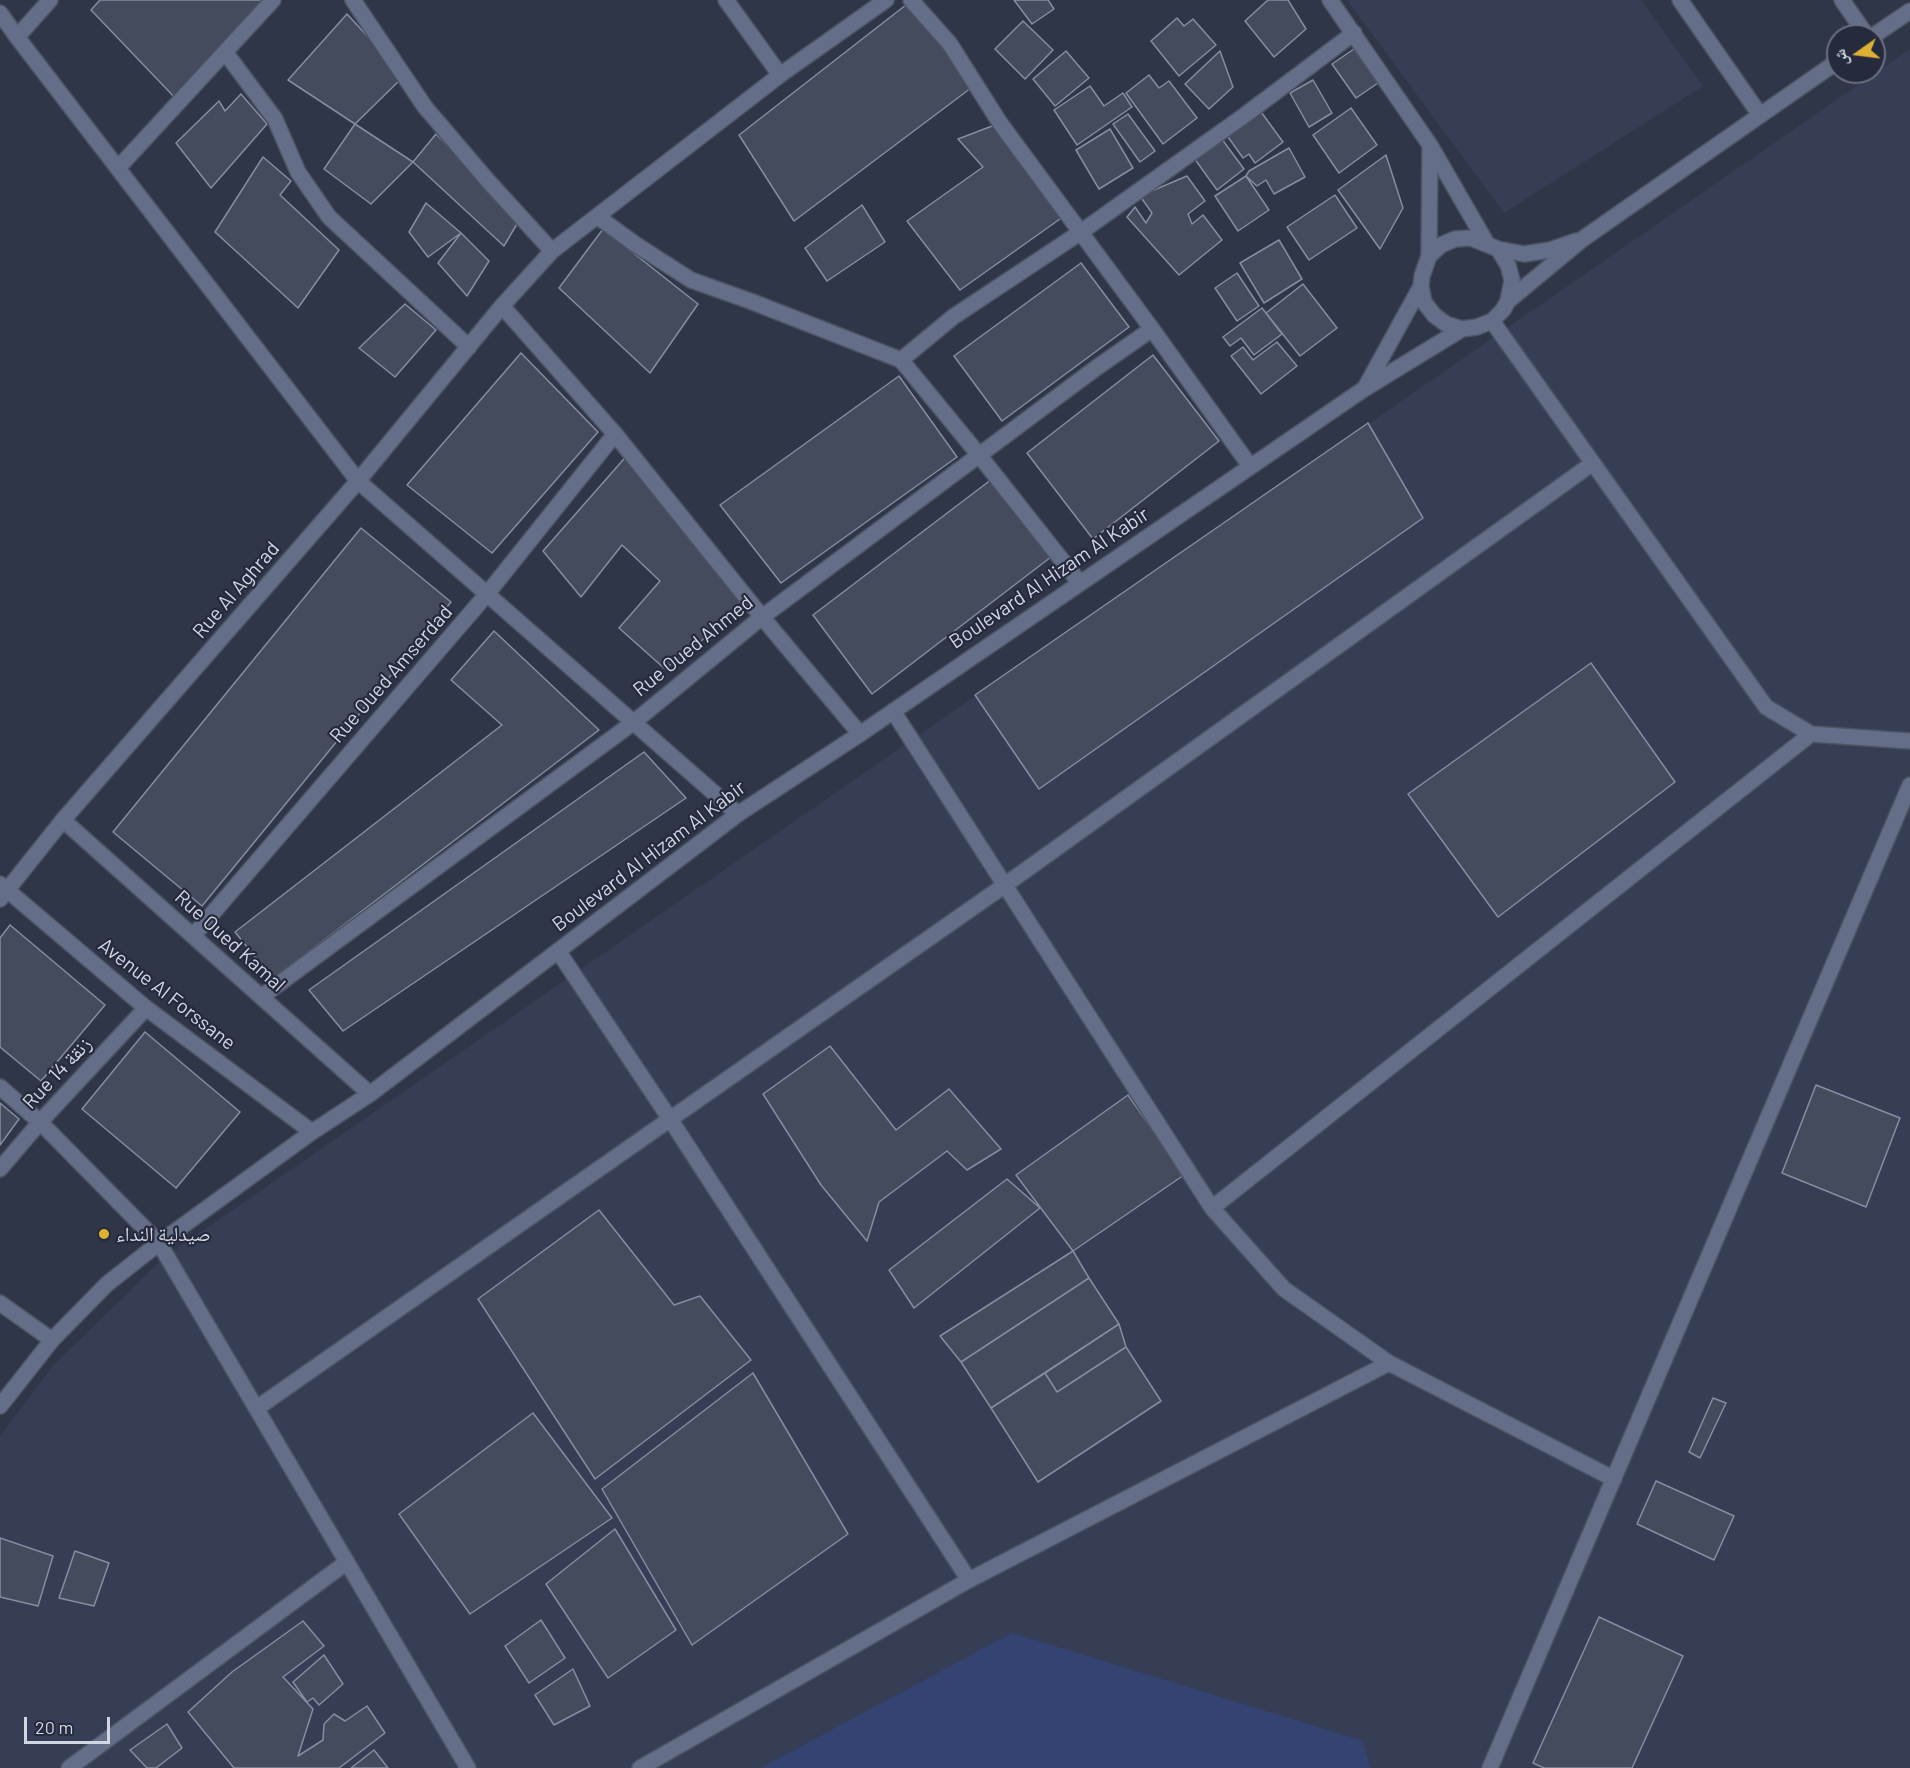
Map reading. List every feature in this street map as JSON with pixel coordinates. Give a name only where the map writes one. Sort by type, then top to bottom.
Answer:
[{"type":"street","points":[[17,37],[50,0]]},
{"type":"street","points":[[118,168],[273,0]]},
{"type":"street","points":[[354,0],[425,107],[552,252]]},
{"type":"street","points":[[726,0],[780,75]]},
{"type":"street","name":"Rue Al Aghrad","points":[[3,891],[358,481],[502,306],[552,252],[780,75],[886,0]]},
{"type":"street","points":[[910,0],[950,44],[1000,123],[1250,466]]},
{"type":"street","points":[[1330,0],[1430,145],[1492,245],[1508,265],[1512,280],[1508,301]]},
{"type":"street","points":[[1680,0],[1760,115]]},
{"type":"street","points":[[1842,0],[1859,24]]},
{"type":"street","points":[[1886,27],[1910,10]]},
{"type":"street","points":[[0,13],[358,481],[738,814]]},
{"type":"street","points":[[901,360],[952,317],[1081,232],[1245,115],[1354,33]]},
{"type":"street","points":[[225,52],[274,119],[298,172],[329,217],[469,347]]},
{"type":"street","points":[[1430,145],[1429,256],[1420,286],[1424,302],[1434,315],[1446,324],[1462,329],[1477,327],[1492,321],[1508,301],[1584,238],[1826,68]]},
{"type":"street","points":[[598,217],[691,280],[901,360],[1080,583]]},
{"type":"street","points":[[1429,256],[1441,245],[1455,239],[1471,238],[1524,254],[1550,250],[1584,238]]},
{"type":"street","name":"Boulevard Al Hizam Al Kabir","points":[[1364,388],[1420,286]]},
{"type":"street","points":[[502,306],[615,434],[762,617],[860,734]]},
{"type":"street","points":[[1492,321],[1766,707],[1811,734],[1910,741]]},
{"type":"street","name":"Rue Oued Ahmed","points":[[261,997],[634,722],[762,617],[1096,368],[1152,329]]},
{"type":"street","name":"Boulevard Al Hizam Al Kabir","points":[[0,1406],[52,1340],[107,1284],[159,1243],[312,1132],[370,1094],[738,814],[860,734],[1364,388],[1462,329]]},
{"type":"street","name":"Rue Oued Amserdad","points":[[193,936],[487,594],[615,434]]},
{"type":"street","points":[[257,1408],[1005,885],[1593,463]]},
{"type":"street","points":[[893,711],[1212,1208],[1284,1289],[1389,1363],[1614,1479]]},
{"type":"street","points":[[1212,1208],[1811,734]]},
{"type":"street","points":[[1490,1768],[1910,785]]},
{"type":"street","name":"Rue Oued Kamal","points":[[63,820],[370,1094]]},
{"type":"street","name":"Avenue Al Forssane","points":[[3,891],[146,1008],[312,1132]]},
{"type":"street","points":[[558,951],[670,1119],[969,1580]]},
{"type":"street","name":"Rue 14 زنقة","points":[[0,1169],[40,1122],[146,1008]]},
{"type":"street","points":[[0,1087],[40,1122],[159,1243],[468,1768]]},
{"type":"street","points":[[0,1303],[52,1340]]},
{"type":"street","points":[[640,1768],[969,1580],[1389,1363]]},
{"type":"street","points":[[69,1768],[347,1562]]},
{"type":"shaded area","points":[[1347,0],[1641,0],[1703,86],[1504,213]]},
{"type":"shaded area","points":[[1910,49],[1910,1768],[0,1768],[0,1436],[52,1367],[162,1259],[1859,84],[1886,84],[1886,66]]},
{"type":"shaded area","points":[[1012,1633],[1363,1741],[1370,1768],[761,1768]]},
{"type":"building","points":[[100,0],[273,0],[179,102],[91,10]]},
{"type":"building","points":[[1014,0],[1048,0],[1054,9],[1032,24]]},
{"type":"building","points":[[1268,0],[1288,0],[1306,29],[1274,57],[1245,21]]},
{"type":"building","points":[[911,1],[971,88],[794,221],[739,135]]},
{"type":"building","points":[[347,14],[404,76],[355,124],[288,80]]},
{"type":"building","points":[[1177,18],[1184,26],[1193,19],[1216,45],[1179,76],[1151,41]]},
{"type":"building","points":[[1023,21],[1053,50],[1025,79],[995,49]]},
{"type":"building","points":[[1354,49],[1378,83],[1356,98],[1332,64]]},
{"type":"building","points":[[1066,51],[1089,78],[1055,106],[1033,79]]},
{"type":"building","points":[[1220,51],[1233,87],[1209,109],[1185,84]]},
{"type":"building","points":[[1149,75],[1159,88],[1169,81],[1197,118],[1163,144],[1126,93]]},
{"type":"building","points":[[1313,80],[1332,113],[1309,127],[1290,93]]},
{"type":"building","points":[[1090,86],[1104,106],[1123,93],[1132,107],[1077,145],[1054,110]]},
{"type":"building","points":[[241,94],[267,124],[211,188],[176,143],[219,101],[225,111]]},
{"type":"building","points":[[1256,105],[1283,142],[1255,163],[1249,154],[1243,158],[1223,130]]},
{"type":"building","points":[[1351,108],[1377,145],[1339,173],[1313,135]]},
{"type":"building","points":[[1128,114],[1155,151],[1140,162],[1113,124]]},
{"type":"building","points":[[1000,123],[1067,214],[960,290],[907,221],[983,167],[958,139]]},
{"type":"building","points":[[355,124],[413,162],[371,204],[324,169]]},
{"type":"building","points":[[1110,129],[1133,168],[1099,189],[1076,150]]},
{"type":"building","points":[[436,134],[521,217],[504,246],[413,162]]},
{"type":"building","points":[[1221,138],[1244,169],[1217,190],[1194,158]]},
{"type":"building","points":[[1289,148],[1305,177],[1274,194],[1266,180],[1257,186],[1246,176],[1249,171]]},
{"type":"building","points":[[1386,155],[1403,208],[1380,249],[1338,190]]},
{"type":"building","points":[[263,157],[291,181],[280,195],[339,250],[298,308],[215,232]]},
{"type":"building","points":[[1187,176],[1205,201],[1188,214],[1192,224],[1203,215],[1222,240],[1179,275],[1127,217],[1135,207],[1146,223],[1152,213],[1140,196]]},
{"type":"building","points":[[1246,176],[1269,210],[1238,231],[1215,196]]},
{"type":"building","points":[[1335,195],[1357,228],[1309,260],[1287,227]]},
{"type":"building","points":[[426,203],[461,233],[428,257],[409,232]]},
{"type":"building","points":[[862,205],[885,242],[827,281],[805,248]]},
{"type":"building","points":[[603,229],[698,304],[650,373],[559,288]]},
{"type":"building","points":[[461,233],[489,261],[467,296],[438,263]]},
{"type":"building","points":[[1279,240],[1302,279],[1264,303],[1240,263]]},
{"type":"building","points":[[1081,263],[1129,327],[1002,421],[954,356]]},
{"type":"building","points":[[1237,273],[1259,306],[1237,321],[1215,288]]},
{"type":"building","points":[[1303,284],[1337,328],[1300,356],[1266,313]]},
{"type":"building","points":[[405,304],[436,330],[395,377],[359,348]]},
{"type":"building","points":[[1262,308],[1282,334],[1254,355],[1241,338],[1230,346],[1223,337]]},
{"type":"building","points":[[1277,342],[1297,366],[1261,394],[1231,356],[1243,347],[1253,360]]},
{"type":"building","points":[[521,353],[598,432],[492,553],[407,485]]},
{"type":"building","points":[[1153,355],[1219,441],[1093,539],[1027,453]]},
{"type":"building","points":[[899,376],[957,457],[781,583],[720,505]]},
{"type":"building","points":[[1368,423],[1423,518],[1039,789],[975,695]]},
{"type":"building","points":[[630,452],[747,605],[665,669],[619,628],[660,581],[622,545],[581,597],[543,551]]},
{"type":"building","points":[[992,479],[1051,557],[872,694],[813,615]]},
{"type":"building","points":[[361,528],[451,602],[202,906],[113,832]]},
{"type":"building","points":[[494,631],[599,730],[273,979],[235,932],[502,725],[451,680]]},
{"type":"building","points":[[1591,663],[1675,782],[1498,917],[1408,794]]},
{"type":"building","points":[[644,752],[686,798],[343,1031],[309,990]]},
{"type":"building","points":[[10,925],[105,1005],[41,1081],[0,1047],[0,938]]},
{"type":"building","points":[[145,1032],[240,1112],[176,1188],[82,1109]]},
{"type":"building","points":[[830,1046],[896,1130],[949,1089],[1001,1149],[967,1170],[947,1151],[879,1202],[867,1241],[821,1185],[763,1094]]},
{"type":"building","points":[[1816,1085],[1900,1118],[1866,1207],[1782,1173]]},
{"type":"building","points":[[1128,1095],[1184,1175],[1073,1251],[1016,1175]]},
{"type":"building","points":[[0,1103],[19,1119],[0,1145]]},
{"type":"building","points":[[1007,1179],[1040,1208],[914,1308],[889,1270]]},
{"type":"building","points":[[599,1210],[674,1305],[700,1296],[751,1360],[595,1479],[478,1299]]},
{"type":"building","points":[[1073,1251],[1089,1278],[961,1362],[940,1336]]},
{"type":"building","points":[[1089,1278],[1119,1324],[991,1408],[961,1362]]},
{"type":"building","points":[[1119,1324],[1126,1347],[1057,1392],[1045,1373]]},
{"type":"building","points":[[1126,1347],[1161,1401],[1038,1482],[991,1408],[1045,1373],[1057,1392]]},
{"type":"building","points":[[753,1373],[848,1534],[692,1645],[602,1489]]},
{"type":"building","points":[[1713,1398],[1726,1403],[1700,1458],[1689,1452]]},
{"type":"building","points":[[533,1413],[612,1518],[470,1614],[399,1514]]},
{"type":"building","points":[[1656,1481],[1734,1516],[1714,1560],[1637,1524]]},
{"type":"building","points":[[615,1529],[676,1630],[608,1678],[546,1584]]},
{"type":"building","points":[[0,1538],[53,1556],[38,1606],[0,1597]]},
{"type":"building","points":[[75,1551],[109,1563],[94,1606],[59,1598]]},
{"type":"building","points":[[1599,1617],[1683,1656],[1632,1768],[1544,1768],[1533,1763]]},
{"type":"building","points":[[541,1620],[565,1658],[529,1683],[505,1646]]},
{"type":"building","points":[[303,1621],[324,1646],[283,1677],[313,1709],[298,1756],[323,1740],[324,1724],[334,1714],[345,1721],[367,1706],[385,1733],[339,1768],[234,1768],[188,1712],[232,1672]]},
{"type":"building","points":[[324,1655],[343,1684],[319,1705],[313,1698],[307,1702],[293,1682]]},
{"type":"building","points":[[573,1669],[590,1706],[554,1725],[535,1695]]},
{"type":"building","points":[[167,1724],[182,1748],[156,1768],[147,1768],[130,1750]]},
{"type":"building","points":[[374,1750],[388,1768],[351,1768]]},
{"type":"place","name":"صيدلية النداء","points":[[104,1234]]}]
